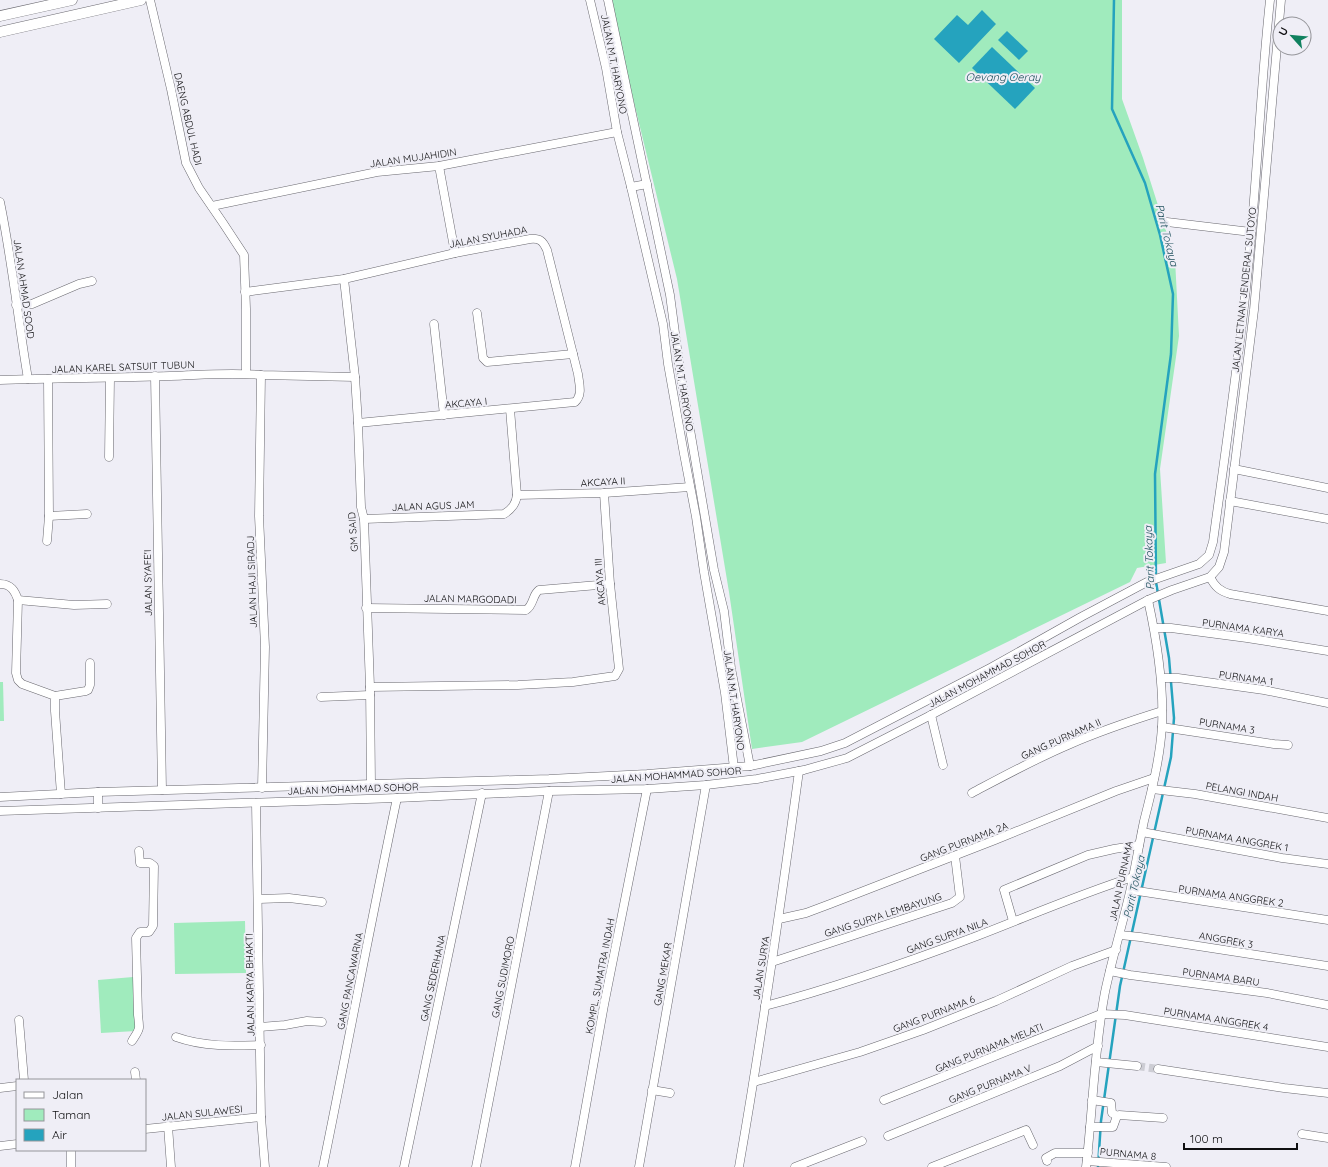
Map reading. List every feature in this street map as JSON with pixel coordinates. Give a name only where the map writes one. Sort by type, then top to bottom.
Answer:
[{"type":"main road","points":[[0,32],[141,0]]},
{"type":"main road","points":[[0,16],[67,1]]},
{"type":"street","name":"DAENG ABDUL HADI","points":[[150,0],[186,163],[199,188],[244,255],[246,373]]},
{"type":"street","name":"JALAN M.T. HARYONO","points":[[590,0],[606,68],[617,132],[663,324],[668,364],[696,517],[725,693],[734,768]]},
{"type":"street","points":[[608,0],[670,295],[680,371],[714,570],[724,611],[731,668],[750,766]]},
{"type":"street","name":"JALAN LETNAN JENDERAL SUTOYO","points":[[1210,577],[1222,561],[1234,469],[1261,92],[1270,0]]},
{"type":"street","name":"JALAN LETNAN JENDERAL SUTOYO","points":[[1199,564],[1209,555],[1213,542],[1243,358],[1254,310],[1281,0]]},
{"type":"street","points":[[606,68],[621,64]]},
{"type":"street","name":"JALAN MUJAHIDIN","points":[[212,206],[377,172],[439,166],[617,132]]},
{"type":"street","points":[[439,166],[454,253]]},
{"type":"street","points":[[631,187],[647,184]]},
{"type":"street","name":"JALAN AHMAD SOOD","points":[[0,202],[3,232],[28,379]]},
{"type":"street","points":[[1166,222],[1251,232]]},
{"type":"street","name":"JALAN SYUHADA","points":[[245,292],[344,279],[454,253],[530,239],[539,239],[544,242],[547,250],[578,374],[580,396],[575,402]]},
{"type":"street","name":"GM SAID","points":[[344,279],[355,377],[361,507],[364,519],[370,691],[371,784]]},
{"type":"street","points":[[16,305],[32,304],[79,284],[92,282]]},
{"type":"street","points":[[477,313],[483,358],[487,362],[573,354]]},
{"type":"street","points":[[434,324],[444,415]]},
{"type":"street","name":"JALAN KAREL SATSUIT TUBUN","points":[[0,380],[246,373],[261,375],[355,377]]},
{"type":"street","name":"JALAN HAJI SIRADJ","points":[[261,375],[259,516],[265,647],[262,788]]},
{"type":"street","name":"JALAN SYAFE'I","points":[[155,376],[162,790]]},
{"type":"street","points":[[109,458],[110,378]]},
{"type":"street","points":[[47,541],[49,516],[48,379]]},
{"type":"street","name":"AKCAYA I","points":[[358,423],[575,402]]},
{"type":"street","points":[[510,409],[517,495]]},
{"type":"street","points":[[679,421],[689,419]]},
{"type":"street","points":[[1234,469],[1328,488]]},
{"type":"street","name":"AKCAYA II","points":[[517,495],[604,493],[690,486]]},
{"type":"street","name":"AKCAYA III","points":[[370,691],[573,682],[615,676],[619,669],[610,584],[604,493]]},
{"type":"street","name":"JALAN AGUS JAM","points":[[364,519],[504,514],[513,507],[517,495]]},
{"type":"street","points":[[1230,501],[1328,519]]},
{"type":"street","points":[[49,516],[87,514]]},
{"type":"street","name":"JALAN MOHAMMAD SOHOR","points":[[0,797],[98,792],[601,777],[750,766],[821,751],[845,743],[992,668],[1081,617],[1147,582],[1199,564]]},
{"type":"street","points":[[704,572],[714,570]]},
{"type":"street","points":[[1210,577],[1219,590],[1230,594],[1328,612]]},
{"type":"street","name":"JALAN MOHAMMAD SOHOR","points":[[0,811],[322,801],[482,793],[647,789],[706,785],[757,779],[799,771],[847,758],[932,717],[1150,599],[1210,577]]},
{"type":"street","points":[[0,584],[5,584],[15,591],[18,600],[16,673],[18,680],[22,684],[55,696],[86,691],[90,685],[90,663]]},
{"type":"street","name":"JALAN MARGODADI","points":[[366,608],[526,610],[531,606],[535,593],[539,590],[610,584]]},
{"type":"street","name":"JALAN PURNAMA","points":[[1088,1160],[1090,1127],[1098,1062],[1098,1046],[1116,950],[1122,934],[1133,891],[1133,877],[1139,845],[1146,832],[1155,790],[1154,778],[1166,727],[1162,711],[1164,678],[1157,628],[1150,599]]},
{"type":"street","points":[[18,600],[70,604],[107,604]]},
{"type":"street","name":"PURNAMA KARYA","points":[[1157,628],[1171,628],[1247,638],[1328,651]]},
{"type":"street","points":[[992,668],[998,680]]},
{"type":"street","name":"PURNAMA 1","points":[[1164,678],[1178,678],[1264,690],[1328,702]]},
{"type":"street","points":[[321,697],[370,691]]},
{"type":"street","points":[[725,693],[736,693]]},
{"type":"street","points":[[55,696],[61,794]]},
{"type":"street","name":"GANG PURNAMA II","points":[[972,793],[1068,745],[1119,725],[1162,711]]},
{"type":"street","points":[[932,717],[943,764]]},
{"type":"street","name":"PURNAMA 3","points":[[1166,727],[1288,745]]},
{"type":"street","points":[[845,743],[847,758]]},
{"type":"street","name":"JALAN SURYA","points":[[739,1167],[754,1082],[779,919],[799,771]]},
{"type":"street","points":[[601,777],[601,790]]},
{"type":"street","name":"GANG PURNAMA 2A","points":[[779,919],[806,913],[955,856],[1116,791],[1154,778]]},
{"type":"street","name":"GANG MEKAR","points":[[639,1167],[706,785]]},
{"type":"street","points":[[320,786],[322,801]]},
{"type":"street","name":"KOMPL. SUMATRA INDAH","points":[[575,1167],[604,1005],[647,789]]},
{"type":"street","name":"PELANGI INDAH","points":[[1155,790],[1195,794],[1328,818]]},
{"type":"street","name":"GANG SUDIMORO","points":[[476,1167],[549,791]]},
{"type":"street","points":[[98,792],[98,808]]},
{"type":"street","name":"GANG SEDERHANA","points":[[404,1167],[482,793]]},
{"type":"street","name":"GANG PANCAWARNA","points":[[323,1167],[397,798]]},
{"type":"street","name":"JALAN KARYA BHAKTI","points":[[256,803],[261,1117],[265,1167]]},
{"type":"street","name":"PURNAMA ANGGREK 1","points":[[1146,832],[1160,836],[1282,858],[1328,864]]},
{"type":"street","points":[[1013,921],[1004,890],[1088,855],[1139,845]]},
{"type":"street","points":[[132,1041],[139,1031],[136,938],[140,932],[149,932],[153,926],[154,866],[140,862],[139,852]]},
{"type":"street","name":"GANG SURYA LEMBAYUNG","points":[[772,962],[952,903],[960,897],[955,856]]},
{"type":"street","name":"GANG SURYA NILA","points":[[765,1006],[813,993],[865,976],[977,936],[1059,903],[1133,877]]},
{"type":"street","name":"PURNAMA ANGGREK 2","points":[[1133,891],[1328,920]]},
{"type":"street","points":[[258,898],[289,898],[322,902]]},
{"type":"street","name":"ANGGREK 3","points":[[1122,934],[1328,966]]},
{"type":"street","name":"GANG PURNAMA 6","points":[[754,1082],[860,1052],[922,1030],[996,1001],[1072,966],[1116,950]]},
{"type":"street","name":"PURNAMA BARU","points":[[1113,972],[1267,993],[1328,1005]]},
{"type":"street","name":"PURNAMA ANGGREK 4","points":[[1104,1014],[1125,1015],[1328,1047]]},
{"type":"street","name":"GANG PURNAMA MELATI","points":[[884,1100],[1104,1014]]},
{"type":"street","points":[[19,1020],[24,1079]]},
{"type":"street","points":[[260,1027],[307,1021],[322,1022]]},
{"type":"street","points":[[176,1037],[210,1045],[260,1045]]},
{"type":"street","name":"GANG PURNAMA V","points":[[888,1136],[1060,1066],[1098,1046]]},
{"type":"street","points":[[1098,1062],[1137,1066]]},
{"type":"street","points":[[1158,1069],[1328,1093]]},
{"type":"street","points":[[0,1088],[16,1086]]},
{"type":"street","points":[[652,1090],[670,1093]]},
{"type":"street","points":[[1094,1100],[1108,1101],[1112,1104],[1112,1113],[1117,1116],[1127,1114],[1163,1118]]},
{"type":"street","points":[[1090,1127],[1113,1127],[1117,1116]]},
{"type":"street","name":"JALAN SULAWESI","points":[[146,1129],[261,1117]]},
{"type":"street","points":[[168,1126],[171,1167]]},
{"type":"street","points":[[932,1167],[1026,1130],[1033,1146]]},
{"type":"street","points":[[1302,1134],[1328,1138]]},
{"type":"street","points":[[795,1167],[862,1141]]},
{"type":"street","points":[[0,1146],[16,1144]]},
{"type":"street","points":[[71,1151],[71,1167]]},
{"type":"street","name":"PURNAMA 8","points":[[1047,1161],[1046,1158],[1055,1153],[1088,1160],[1166,1167]]},
{"type":"green space","points":[[609,0],[1122,0],[1122,99],[1143,158],[1175,259],[1179,336],[1160,469],[1166,563],[1137,568],[1130,582],[802,742],[752,749],[729,592],[677,279]]},
{"type":"green space","points":[[0,682],[3,682],[4,721],[0,721]]},
{"type":"green space","points":[[245,921],[246,973],[175,974],[174,923]]},
{"type":"green space","points":[[133,977],[136,1031],[101,1033],[98,980]]},
{"type":"water","name":"Oevang Oeray","points":[[982,10],[996,24],[959,63],[934,39],[957,15],[968,25]]},
{"type":"water","name":"Oevang Oeray","points":[[1007,31],[1028,51],[1019,60],[998,40]]},
{"type":"water","name":"Oevang Oeray","points":[[992,47],[1035,88],[1015,109],[972,68]]},
{"type":"waterway","name":"Parit Tokaya","points":[[1098,1167],[1101,1121],[1120,986],[1171,757],[1174,718],[1169,658],[1156,582],[1155,474],[1171,354],[1173,294],[1160,235],[1145,183],[1112,109],[1114,0]]},
{"type":"tunnel","points":[[1137,1066],[1158,1069]]}]
